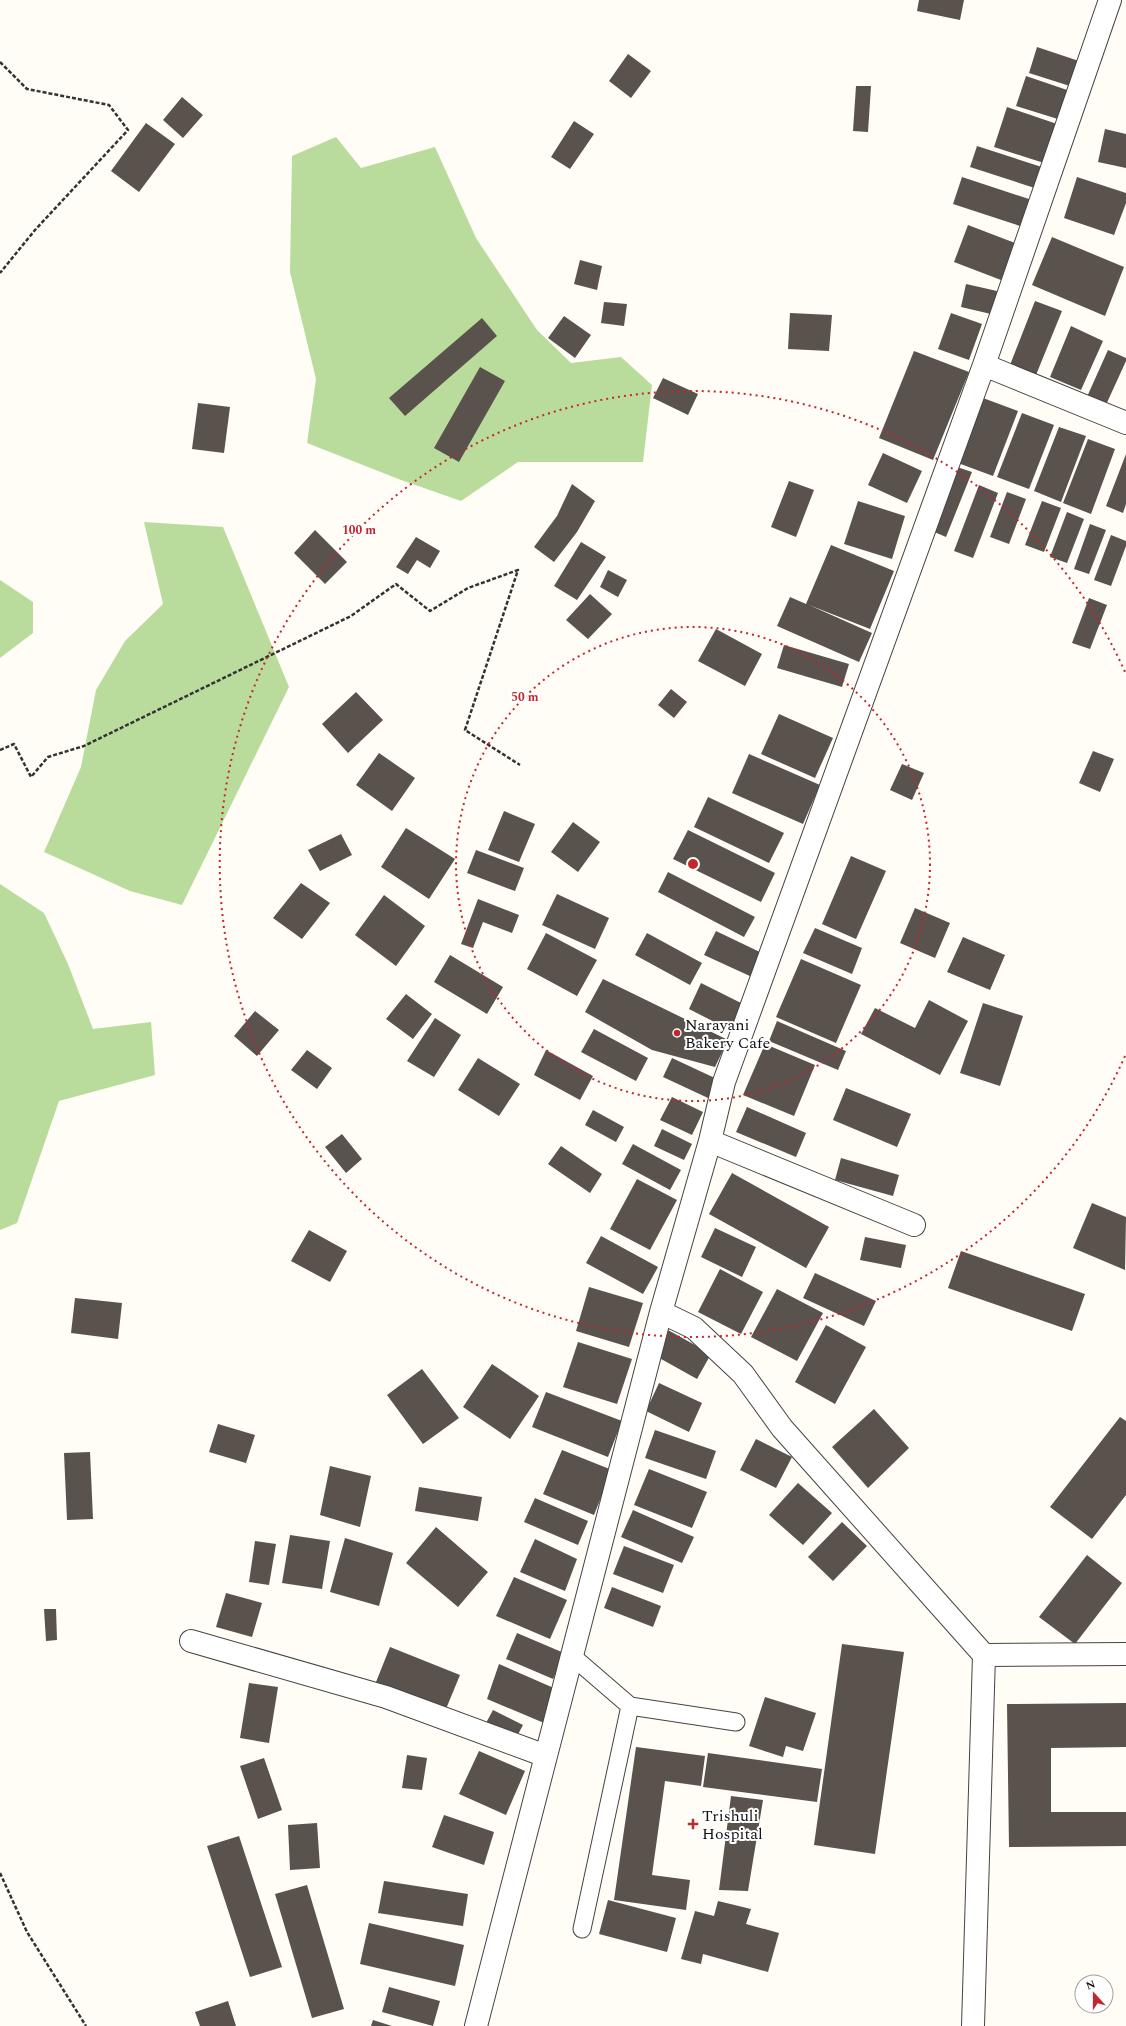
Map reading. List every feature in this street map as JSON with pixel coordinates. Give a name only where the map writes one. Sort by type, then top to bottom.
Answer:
[{"type":"street","points":[[476,2026],[661,1312],[710,1141],[724,1082],[984,365],[1110,0]]},
{"type":"street","points":[[984,365],[1126,423]]},
{"type":"street","points":[[710,1141],[914,1224]]},
{"type":"street","points":[[661,1312],[694,1328],[743,1374],[782,1428],[984,1655],[973,2026]]},
{"type":"street","points":[[191,1641],[386,1697],[546,1756]]},
{"type":"street","points":[[984,1655],[1126,1654]]},
{"type":"lane","points":[[572,1656],[630,1706],[736,1722]]},
{"type":"lane","points":[[582,1929],[630,1706]]},
{"type":"path","points":[[0,62],[27,89],[109,106],[128,130],[35,230],[0,273]]},
{"type":"path","points":[[0,750],[14,744],[31,777],[48,757],[84,746],[351,616],[396,584],[430,611],[468,588],[518,570],[465,730],[520,765]]},
{"type":"path","points":[[0,1873],[27,1932],[86,2026]]},
{"type":"green space","points":[[336,137],[361,168],[435,147],[476,238],[537,330],[571,363],[621,357],[652,385],[643,462],[518,462],[461,501],[401,480],[307,443],[316,379],[290,272],[292,156]]},
{"type":"green space","points":[[144,522],[223,527],[289,687],[182,905],[130,891],[44,852],[81,767],[96,690],[125,641],[163,604]]},
{"type":"green space","points":[[0,580],[33,602],[33,633],[0,658]]},
{"type":"green space","points":[[0,884],[44,913],[68,964],[93,1029],[151,1022],[155,1075],[59,1101],[17,1223],[0,1230]]},
{"type":"building","points":[[919,0],[964,0],[960,20],[917,11]]},
{"type":"building","points":[[1037,47],[1082,62],[1073,87],[1029,73]]},
{"type":"building","points":[[628,54],[651,71],[631,98],[609,81]]},
{"type":"building","points":[[1026,76],[1070,91],[1061,120],[1016,106]]},
{"type":"building","points":[[856,86],[871,86],[868,132],[853,131]]},
{"type":"building","points":[[182,97],[203,115],[183,138],[163,120]]},
{"type":"building","points":[[1007,107],[1060,125],[1047,164],[994,147]]},
{"type":"building","points":[[574,121],[594,134],[570,169],[551,157]]},
{"type":"building","points":[[146,123],[175,144],[139,192],[111,171]]},
{"type":"building","points":[[1105,129],[1126,134],[1126,168],[1098,162]]},
{"type":"building","points":[[977,146],[1048,169],[1041,190],[970,167]]},
{"type":"building","points":[[962,177],[1032,200],[1023,227],[953,204]]},
{"type":"building","points":[[1077,177],[1126,193],[1126,203],[1114,235],[1064,218]]},
{"type":"building","points":[[968,225],[1015,243],[1001,280],[954,262]]},
{"type":"building","points":[[1052,237],[1124,267],[1105,316],[1032,285]]},
{"type":"building","points":[[580,260],[602,266],[597,290],[574,284]]},
{"type":"building","points":[[966,284],[997,291],[991,314],[961,307]]},
{"type":"building","points":[[1035,301],[1062,311],[1036,375],[1010,365]]},
{"type":"building","points":[[604,302],[627,304],[624,326],[601,323]]},
{"type":"building","points":[[790,313],[832,315],[829,351],[788,349]]},
{"type":"building","points":[[951,313],[982,324],[969,360],[938,349]]},
{"type":"building","points":[[564,316],[591,335],[575,358],[548,338]]},
{"type":"building","points":[[482,318],[497,336],[405,416],[389,398]]},
{"type":"building","points":[[1071,326],[1103,341],[1081,390],[1050,377]]},
{"type":"building","points":[[1108,350],[1126,358],[1126,361],[1105,407],[1086,399]]},
{"type":"building","points":[[914,351],[969,372],[933,460],[879,438]]},
{"type":"building","points":[[480,367],[505,381],[459,462],[434,448]]},
{"type":"building","points":[[663,378],[698,394],[688,415],[653,398]]},
{"type":"building","points":[[983,398],[1018,411],[993,476],[958,463]]},
{"type":"building","points":[[198,403],[230,407],[224,453],[192,449]]},
{"type":"building","points":[[1022,413],[1054,425],[1029,489],[997,477]]},
{"type":"building","points":[[1059,427],[1086,436],[1061,502],[1034,491]]},
{"type":"building","points":[[1088,439],[1115,449],[1091,514],[1063,503]]},
{"type":"building","points":[[883,453],[922,471],[907,503],[868,485]]},
{"type":"building","points":[[1126,454],[1126,504],[1123,513],[1106,506]]},
{"type":"building","points":[[957,467],[972,472],[946,537],[932,531]]},
{"type":"building","points":[[789,481],[814,490],[796,537],[771,527]]},
{"type":"building","points":[[572,484],[595,501],[577,532],[554,562],[534,547],[557,516]]},
{"type":"building","points":[[979,485],[998,493],[973,558],[954,551]]},
{"type":"building","points":[[1007,492],[1026,499],[1009,544],[990,537]]},
{"type":"building","points":[[858,501],[905,516],[892,559],[844,544]]},
{"type":"building","points":[[1042,501],[1061,508],[1044,552],[1025,545]]},
{"type":"building","points":[[1067,512],[1084,519],[1067,563],[1050,557]]},
{"type":"building","points":[[1090,524],[1106,530],[1089,574],[1074,569]]},
{"type":"building","points":[[315,530],[347,562],[325,584],[294,553]]},
{"type":"building","points":[[1111,535],[1126,541],[1126,546],[1111,586],[1094,580]]},
{"type":"building","points":[[416,537],[440,551],[430,568],[417,560],[408,574],[396,567]]},
{"type":"building","points":[[581,542],[606,557],[577,600],[554,586]]},
{"type":"building","points":[[831,545],[894,571],[870,629],[809,605],[872,633],[859,662],[777,626],[790,597],[806,604]]},
{"type":"building","points":[[608,570],[627,580],[618,597],[600,587]]},
{"type":"building","points":[[590,594],[612,614],[588,639],[566,620]]},
{"type":"building","points":[[1089,598],[1107,605],[1090,649],[1072,643]]},
{"type":"building","points":[[716,629],[762,654],[745,686],[698,661]]},
{"type":"building","points":[[784,645],[849,664],[842,687],[777,668]]},
{"type":"building","points":[[671,689],[687,702],[674,718],[658,705]]},
{"type":"building","points":[[356,692],[383,720],[348,753],[322,724]]},
{"type":"building","points":[[779,714],[833,738],[815,778],[761,754]]},
{"type":"building","points":[[1093,751],[1114,759],[1100,792],[1079,783]]},
{"type":"building","points":[[379,753],[415,778],[392,811],[356,785]]},
{"type":"building","points":[[749,754],[820,785],[803,824],[732,793]]},
{"type":"building","points":[[902,764],[924,773],[912,800],[890,790]]},
{"type":"building","points":[[708,797],[784,833],[769,863],[694,827]]},
{"type":"building","points":[[504,811],[535,824],[519,862],[488,850]]},
{"type":"building","points":[[573,822],[600,842],[578,872],[551,852]]},
{"type":"building","points":[[406,828],[455,859],[429,899],[381,867]]},
{"type":"building","points":[[688,830],[775,873],[761,902],[673,859]]},
{"type":"building","points":[[341,834],[352,855],[320,871],[308,850]]},
{"type":"building","points":[[476,850],[524,868],[515,891],[467,873]]},
{"type":"building","points":[[851,856],[886,871],[856,939],[822,924]]},
{"type":"building","points":[[668,872],[755,917],[744,937],[658,892]]},
{"type":"building","points":[[301,883],[330,903],[302,939],[273,918]]},
{"type":"building","points":[[557,894],[609,918],[595,949],[542,925]]},
{"type":"building","points":[[384,895],[425,926],[396,966],[355,935]]},
{"type":"building","points":[[478,899],[519,915],[512,933],[483,922],[473,948],[461,944]]},
{"type":"building","points":[[915,908],[950,923],[935,958],[900,943]]},
{"type":"building","points":[[815,928],[862,948],[852,974],[803,953]]},
{"type":"building","points":[[716,931],[764,954],[752,977],[704,955]]},
{"type":"building","points":[[546,933],[597,960],[577,996],[527,969]]},
{"type":"building","points":[[647,933],[702,963],[690,985],[635,955]]},
{"type":"building","points":[[963,937],[1005,955],[990,990],[947,972]]},
{"type":"building","points":[[450,955],[503,987],[487,1014],[434,982]]},
{"type":"building","points":[[801,959],[861,985],[836,1043],[776,1017]]},
{"type":"building","points":[[603,979],[728,1040],[715,1067],[652,1050],[585,1012]]},
{"type":"building","points":[[701,983],[745,1005],[732,1031],[689,1009]]},
{"type":"building","points":[[406,994],[432,1014],[413,1039],[386,1019]]},
{"type":"building","points":[[929,1000],[968,1021],[940,1075],[861,1034],[875,1008],[915,1028]]},
{"type":"building","points":[[983,1003],[1023,1016],[1000,1086],[960,1073]]},
{"type":"building","points":[[255,1011],[279,1030],[257,1056],[234,1036]]},
{"type":"building","points":[[435,1018],[461,1035],[434,1077],[407,1061]]},
{"type":"building","points":[[777,1021],[846,1051],[838,1070],[769,1041]]},
{"type":"building","points":[[594,1029],[648,1058],[636,1081],[581,1052]]},
{"type":"building","points":[[765,1044],[815,1065],[794,1116],[743,1095]]},
{"type":"building","points":[[307,1050],[332,1068],[317,1089],[291,1070]]},
{"type":"building","points":[[546,1050],[593,1076],[580,1100],[534,1075]]},
{"type":"building","points":[[478,1058],[520,1084],[499,1116],[458,1090]]},
{"type":"building","points":[[672,1058],[717,1079],[708,1098],[663,1077]]},
{"type":"building","points":[[846,1088],[911,1114],[897,1147],[833,1120]]},
{"type":"building","points":[[672,1097],[703,1112],[692,1135],[660,1120]]},
{"type":"building","points":[[747,1107],[806,1133],[796,1157],[736,1132]]},
{"type":"building","points":[[593,1110],[624,1127],[616,1142],[585,1125]]},
{"type":"building","points":[[662,1129],[692,1144],[684,1160],[654,1146]]},
{"type":"building","points":[[342,1134],[362,1159],[346,1173],[325,1147]]},
{"type":"building","points":[[633,1144],[681,1170],[670,1190],[622,1164]]},
{"type":"building","points":[[561,1146],[602,1174],[590,1193],[548,1164]]},
{"type":"building","points":[[841,1158],[899,1175],[893,1196],[835,1180]]},
{"type":"building","points":[[732,1173],[829,1227],[806,1268],[709,1214]]},
{"type":"building","points":[[637,1179],[677,1200],[650,1250],[610,1229]]},
{"type":"building","points":[[1092,1203],[1126,1217],[1125,1270],[1073,1248]]},
{"type":"building","points":[[715,1228],[756,1247],[742,1277],[701,1257]]},
{"type":"building","points":[[309,1230],[347,1251],[330,1282],[291,1261]]},
{"type":"building","points":[[601,1236],[658,1267],[643,1294],[586,1263]]},
{"type":"building","points":[[865,1237],[906,1245],[901,1268],[860,1260]]},
{"type":"building","points":[[961,1251],[1085,1294],[1072,1331],[948,1288]]},
{"type":"building","points":[[720,1269],[763,1292],[741,1334],[698,1312]]},
{"type":"building","points":[[815,1273],[876,1301],[864,1326],[803,1298]]},
{"type":"building","points":[[589,1287],[643,1303],[629,1347],[576,1331]]},
{"type":"building","points":[[777,1289],[823,1313],[797,1361],[751,1337]]},
{"type":"building","points":[[75,1298],[122,1303],[118,1339],[71,1333]]},
{"type":"building","points":[[826,1325],[866,1347],[835,1404],[795,1382]]},
{"type":"building","points":[[668,1330],[711,1354],[697,1379],[654,1355]]},
{"type":"building","points":[[578,1342],[632,1359],[617,1404],[563,1387]]},
{"type":"building","points":[[492,1364],[539,1396],[510,1439],[463,1407]]},
{"type":"building","points":[[422,1369],[459,1418],[423,1444],[387,1395]]},
{"type":"building","points":[[659,1383],[702,1403],[689,1432],[646,1411]]},
{"type":"building","points":[[546,1392],[622,1421],[608,1457],[532,1427]]},
{"type":"building","points":[[874,1409],[909,1448],[868,1488],[832,1447]]},
{"type":"building","points":[[1120,1417],[1126,1421],[1126,1495],[1092,1539],[1050,1507]]},
{"type":"building","points":[[218,1424],[255,1435],[246,1463],[209,1452]]},
{"type":"building","points":[[655,1430],[716,1451],[706,1479],[645,1458]]},
{"type":"building","points":[[756,1439],[792,1457],[776,1488],[740,1470]]},
{"type":"building","points":[[562,1450],[612,1470],[594,1515],[543,1494]]},
{"type":"building","points":[[90,1452],[93,1519],[67,1520],[64,1453]]},
{"type":"building","points":[[330,1466],[371,1476],[360,1527],[320,1515]]},
{"type":"building","points":[[649,1469],[707,1492],[692,1528],[634,1505]]},
{"type":"building","points":[[798,1483],[832,1513],[803,1545],[769,1515]]},
{"type":"building","points":[[419,1487],[482,1497],[478,1521],[415,1511]]},
{"type":"building","points":[[535,1498],[588,1521],[578,1545],[524,1522]]},
{"type":"building","points":[[633,1510],[694,1537],[682,1563],[621,1537]]},
{"type":"building","points":[[842,1522],[867,1546],[833,1581],[808,1557]]},
{"type":"building","points":[[436,1527],[488,1572],[458,1607],[406,1563]]},
{"type":"building","points":[[290,1535],[330,1541],[322,1589],[282,1583]]},
{"type":"building","points":[[345,1538],[393,1553],[379,1606],[330,1592]]},
{"type":"building","points":[[535,1539],[577,1559],[565,1591],[520,1572]]},
{"type":"building","points":[[255,1541],[276,1544],[269,1585],[249,1582]]},
{"type":"building","points":[[624,1546],[674,1565],[663,1593],[613,1574]]},
{"type":"building","points":[[1087,1555],[1122,1583],[1075,1644],[1039,1617]]},
{"type":"building","points":[[514,1577],[567,1600],[550,1639],[496,1616]]},
{"type":"building","points":[[612,1587],[661,1606],[653,1627],[604,1608]]},
{"type":"building","points":[[226,1593],[262,1603],[252,1637],[216,1627]]},
{"type":"building","points":[[44,1609],[56,1609],[57,1640],[46,1641]]},
{"type":"building","points":[[517,1633],[564,1653],[553,1679],[506,1659]]},
{"type":"building","points":[[842,1644],[904,1652],[875,1854],[814,1845]]},
{"type":"building","points":[[390,1647],[460,1675],[446,1709],[376,1682]]},
{"type":"building","points":[[499,1664],[556,1689],[544,1723],[487,1699]]},
{"type":"building","points":[[249,1683],[278,1687],[269,1743],[240,1738]]},
{"type":"building","points":[[765,1697],[816,1713],[803,1751],[786,1746],[783,1757],[749,1746]]},
{"type":"building","points":[[1126,1703],[1126,1747],[1051,1748],[1051,1812],[1126,1812],[1126,1846],[1009,1847],[1007,1704]]},
{"type":"building","points":[[493,1710],[523,1725],[516,1738],[486,1723]]},
{"type":"building","points":[[636,1747],[705,1756],[701,1786],[665,1781],[652,1875],[690,1880],[686,1910],[614,1900]]},
{"type":"building","points":[[479,1751],[525,1771],[506,1815],[459,1794]]},
{"type":"building","points":[[708,1753],[822,1769],[817,1802],[703,1787]]},
{"type":"building","points":[[407,1755],[427,1758],[422,1790],[402,1788]]},
{"type":"building","points":[[264,1758],[282,1810],[258,1819],[240,1766]]},
{"type":"building","points":[[731,1796],[763,1800],[748,1891],[719,1890]]},
{"type":"building","points":[[444,1815],[494,1832],[484,1865],[432,1847]]},
{"type":"building","points":[[317,1823],[320,1868],[290,1870],[288,1825]]},
{"type":"building","points":[[239,1836],[282,1967],[250,1977],[207,1846]]},
{"type":"building","points":[[384,1881],[468,1894],[463,1926],[378,1913]]},
{"type":"building","points":[[307,1885],[344,2009],[312,2018],[275,1894]]},
{"type":"building","points":[[608,1900],[676,1918],[667,1952],[599,1934]]},
{"type":"building","points":[[718,1901],[751,1909],[746,1924],[779,1933],[768,1972],[703,1954],[701,1964],[681,1959],[695,1911],[714,1916]]},
{"type":"building","points":[[369,1923],[464,1945],[455,1986],[360,1964]]},
{"type":"building","points":[[389,1987],[440,2001],[433,2026],[382,2012]]},
{"type":"building","points":[[228,2001],[236,2026],[200,2026],[195,2012]]},
{"type":"building","points":[[373,2020],[392,2026],[371,2026]]},
{"type":"place","name":"Narayani Bakery Cafe","points":[[677,1033]]},
{"type":"place","name":"Trishuli Hospital","points":[[693,1824]]}]
